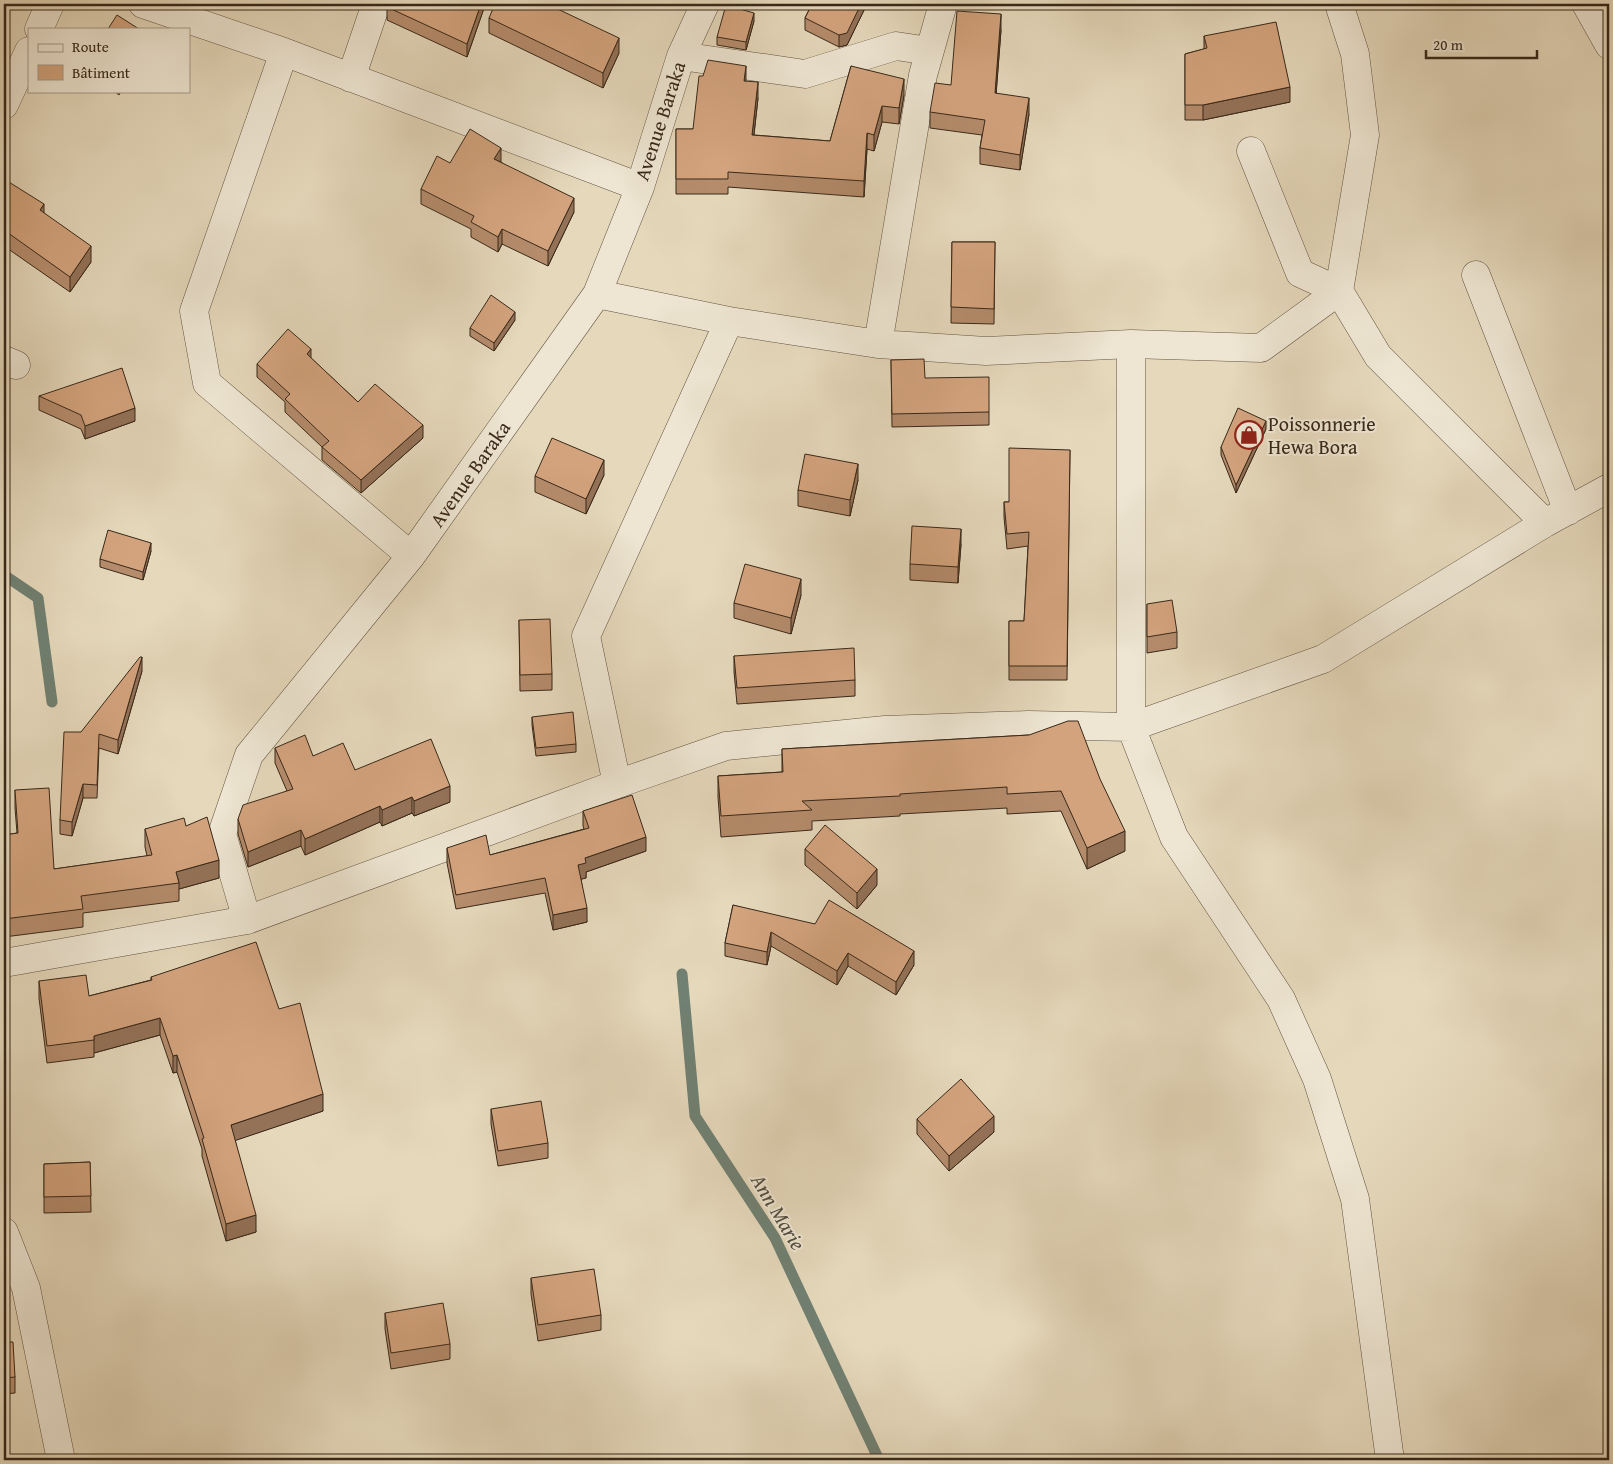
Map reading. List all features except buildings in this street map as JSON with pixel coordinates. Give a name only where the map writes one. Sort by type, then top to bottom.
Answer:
[{"type":"street","points":[[39,28],[50,4]]},
{"type":"street","points":[[143,4],[284,52],[640,187]]},
{"type":"street","points":[[351,78],[376,4]]},
{"type":"street","name":"Avenue Baraka","points":[[247,920],[222,834],[249,755],[411,556],[597,294],[640,187],[680,56],[705,4]]},
{"type":"street","points":[[878,344],[923,75],[943,4]]},
{"type":"street","points":[[597,294],[729,321],[878,344],[986,351],[1131,344],[1261,348],[1339,291],[1365,135],[1355,54],[1339,4]]},
{"type":"street","points":[[1586,4],[1609,45]]},
{"type":"street","points":[[680,56],[805,74],[896,46],[929,51]]},
{"type":"street","points":[[284,52],[194,312],[207,383],[411,556]]},
{"type":"street","points":[[4,105],[28,53]]},
{"type":"street","points":[[1251,151],[1300,273],[1339,291],[1378,356],[1557,517]]},
{"type":"street","points":[[1476,275],[1557,517]]},
{"type":"street","points":[[617,784],[586,636],[729,321]]},
{"type":"street","points":[[1131,344],[1131,727],[1174,837],[1281,999],[1317,1080],[1355,1199],[1390,1460]]},
{"type":"street","points":[[4,963],[247,920],[726,746],[885,730],[1028,725],[1131,727],[1322,659],[1557,517],[1609,488]]},
{"type":"street","points":[[4,1232],[26,1288],[61,1460]]},
{"type":"waterway","points":[[4,575],[38,598],[52,702]]},
{"type":"waterway","name":"Ann Marie","points":[[682,974],[695,1116],[775,1238],[879,1460]]},
{"type":"place","name":"Poissonnerie Hewa Bora","points":[[1249,435]]}]
